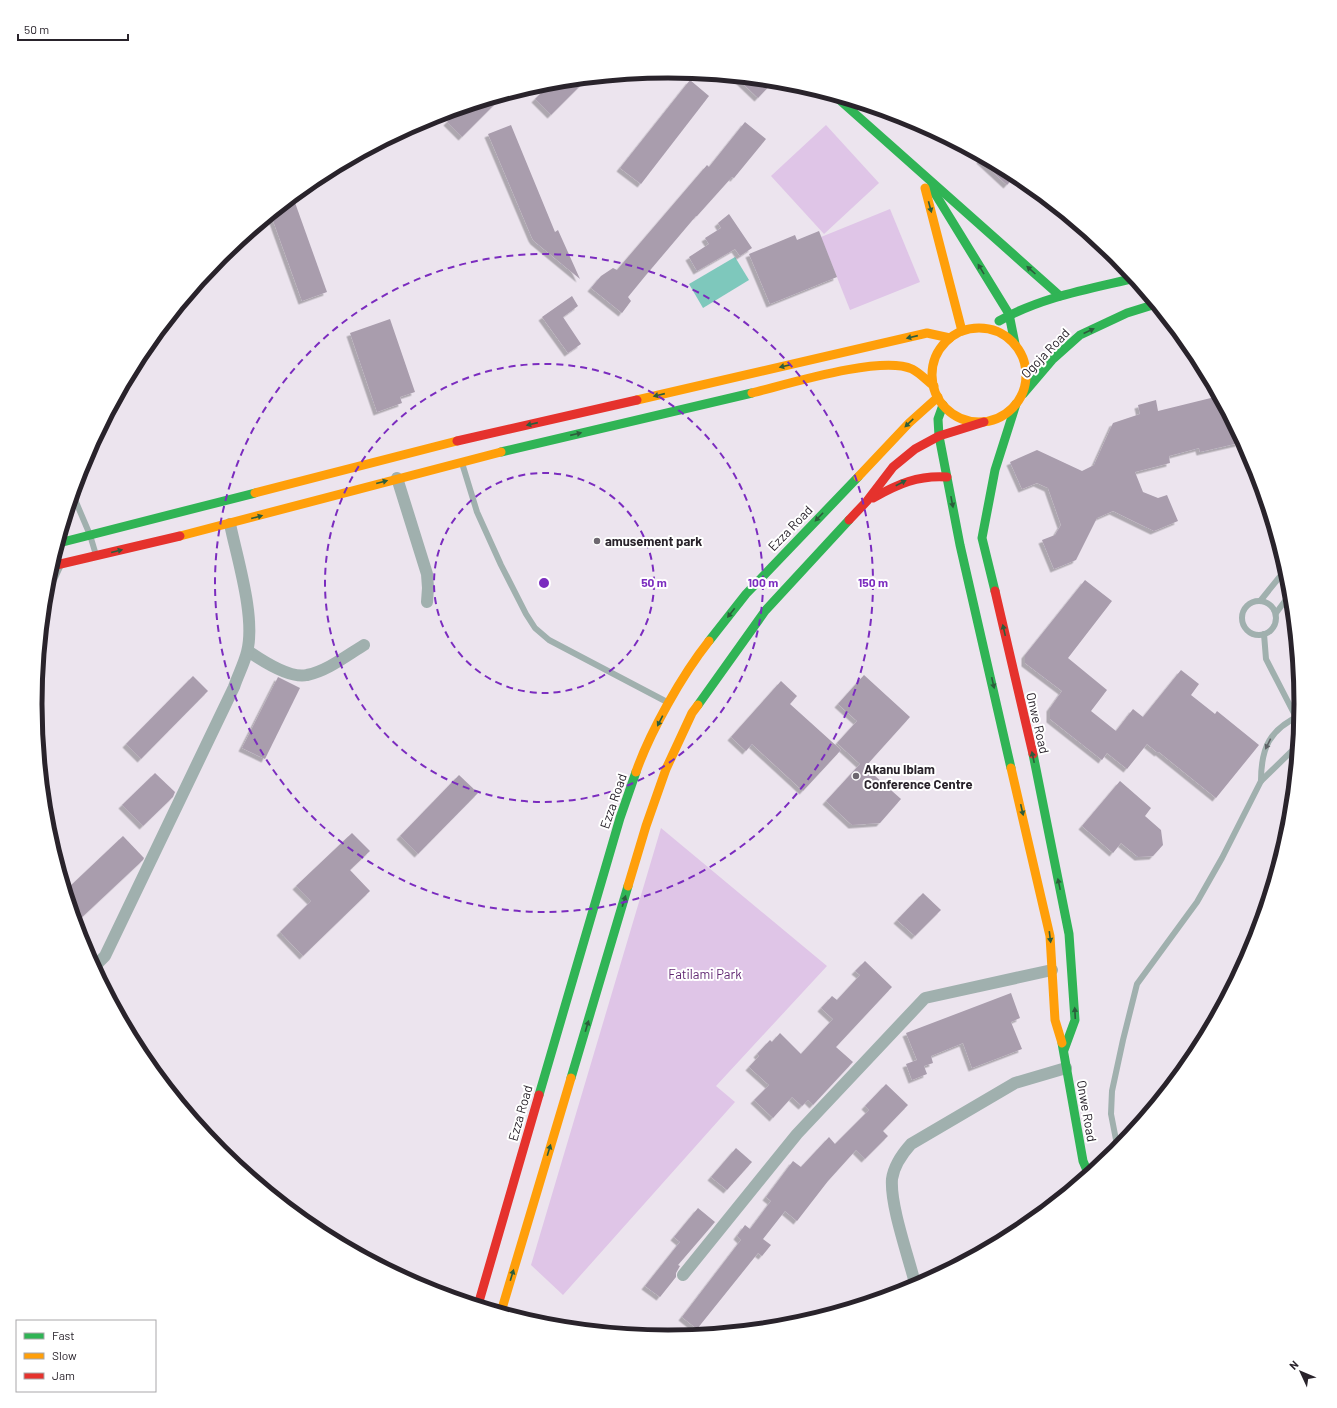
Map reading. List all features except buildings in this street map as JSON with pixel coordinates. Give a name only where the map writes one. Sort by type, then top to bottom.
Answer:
[{"type":"main road","points":[[841,102],[920,170],[1060,296]]},
{"type":"main road","points":[[502,1308],[643,825],[666,769],[692,713],[765,610],[866,501],[893,467],[915,449],[939,436],[999,418],[1008,412],[1019,400],[1026,375],[1023,358],[1015,344],[1009,314],[920,170]]},
{"type":"main road","points":[[920,170],[962,331]]},
{"type":"main road","points":[[988,329],[1009,314],[1060,296],[1129,279]]},
{"type":"main road","name":"Ogoja Road","points":[[1019,400],[1052,360],[1080,335],[1127,313],[1152,305]]},
{"type":"main road","points":[[984,422],[968,421],[954,415],[940,401],[934,386],[932,373],[935,360],[941,348],[950,338],[962,331],[975,328],[988,329],[1003,334],[1015,344]]},
{"type":"main road","points":[[63,542],[454,442],[927,333],[950,338]]},
{"type":"main road","points":[[58,564],[230,524],[461,462],[862,367],[888,364],[912,369],[934,386]]},
{"type":"main road","name":"Onwe Road","points":[[1019,400],[997,458],[985,507],[982,538],[1050,936],[1055,1020],[1064,1050],[1083,1161],[1087,1170]]},
{"type":"main road","name":"Onwe Road","points":[[940,401],[938,419],[939,436],[960,545],[1017,738],[1069,934],[1075,1020],[1064,1050]]},
{"type":"main road","name":"Ezza Road","points":[[479,1301],[641,758],[669,703],[705,646],[746,594],[909,422],[940,401]]},
{"type":"main road","points":[[866,501],[909,479],[931,475],[947,477]]},
{"type":"street","points":[[397,478],[427,574],[427,602]]},
{"type":"street","points":[[98,962],[105,956],[234,687],[248,651],[249,628],[247,606],[230,524]]},
{"type":"street","points":[[248,651],[269,666],[306,676],[329,666],[364,645]]},
{"type":"street","points":[[683,1276],[797,1134],[926,998],[1052,970]]},
{"type":"street","points":[[914,1280],[894,1201],[892,1178],[899,1158],[910,1144],[1015,1082],[1066,1068]]},
{"type":"lane","points":[[461,462],[476,512],[519,600],[535,628],[549,640],[669,703]]},
{"type":"lane","points":[[76,501],[90,535],[96,556]]},
{"type":"lane","points":[[54,584],[62,563]]},
{"type":"lane","points":[[1261,600],[1281,575]]},
{"type":"lane","points":[[1261,600],[1268,602],[1276,613],[1277,620],[1274,626],[1264,634],[1251,633],[1242,623],[1244,609],[1248,604],[1261,600]]},
{"type":"lane","points":[[1276,613],[1286,600]]},
{"type":"lane","points":[[1264,634],[1266,659],[1295,710]]},
{"type":"lane","points":[[1260,781],[1260,763],[1269,742],[1279,726],[1295,718]]},
{"type":"lane","points":[[1116,1142],[1111,1114],[1112,1091],[1123,1040],[1138,984],[1197,902],[1222,858],[1260,781],[1294,749]]},
{"type":"green space","points":[[826,125],[879,183],[824,234],[771,176]]},
{"type":"green space","points":[[890,209],[920,282],[850,310],[821,237]]},
{"type":"green space","name":"Fatilami Park","points":[[661,828],[827,966],[716,1086],[735,1102],[563,1295],[531,1265]]},
{"type":"shaded area","points":[[735,257],[749,280],[703,308],[689,284]]},
{"type":"traffic: fast","points":[[842,103],[1060,296]]},
{"type":"traffic: fast","points":[[931,187],[1009,314],[1015,344]]},
{"type":"traffic: fast","points":[[999,321],[1048,300],[1129,279]]},
{"type":"traffic: fast","points":[[1023,394],[1052,360],[1080,335],[1127,313],[1152,305]]},
{"type":"traffic: fast","points":[[501,452],[752,393]]},
{"type":"traffic: fast","points":[[995,591],[982,538],[995,470],[1016,404]]},
{"type":"traffic: fast","points":[[943,405],[938,419],[939,436],[960,545],[1011,768]]},
{"type":"traffic: fast","points":[[709,641],[746,594],[858,477]]},
{"type":"traffic: fast","points":[[63,542],[255,493]]},
{"type":"traffic: fast","points":[[698,705],[765,611],[849,520]]},
{"type":"traffic: fast","points":[[1033,754],[1069,934],[1075,1020],[1064,1050]]},
{"type":"traffic: fast","points":[[539,1095],[620,818],[636,772]]},
{"type":"traffic: fast","points":[[571,1078],[628,886]]},
{"type":"traffic: fast","points":[[1062,1043],[1083,1161],[1087,1170]]},
{"type":"traffic: slow","points":[[925,188],[962,331]]},
{"type":"traffic: slow","points":[[979,328],[997,332],[1012,342],[1022,357],[1026,375],[1022,393],[1012,408],[997,418],[979,422],[961,418],[946,408],[936,393],[932,375],[936,357],[946,342],[961,332],[979,328]]},
{"type":"traffic: slow","points":[[637,400],[927,333],[950,338]]},
{"type":"traffic: slow","points":[[752,393],[834,372],[879,366],[898,366],[912,369],[934,386]]},
{"type":"traffic: slow","points":[[858,477],[909,423],[938,397]]},
{"type":"traffic: slow","points":[[255,493],[457,441]]},
{"type":"traffic: slow","points":[[180,536],[501,452]]},
{"type":"traffic: slow","points":[[636,772],[642,756],[668,704],[688,670],[709,641]]},
{"type":"traffic: slow","points":[[628,886],[646,826],[666,769],[692,713],[698,705]]},
{"type":"traffic: slow","points":[[1011,768],[1050,936],[1055,1020],[1062,1043]]},
{"type":"traffic: slow","points":[[502,1308],[571,1078]]},
{"type":"traffic: jam","points":[[457,441],[637,400]]},
{"type":"traffic: jam","points":[[849,520],[867,501],[893,467],[915,449],[939,436],[984,422]]},
{"type":"traffic: jam","points":[[873,498],[900,485],[917,479],[927,477],[947,477]]},
{"type":"traffic: jam","points":[[58,565],[180,536]]},
{"type":"traffic: jam","points":[[995,591],[1033,754]]},
{"type":"traffic: jam","points":[[479,1301],[539,1095]]},
{"type":"place","name":"amusement park","points":[[597,541]]},
{"type":"place","name":"Akanu Ibiam Conference Centre","points":[[856,776]]}]
